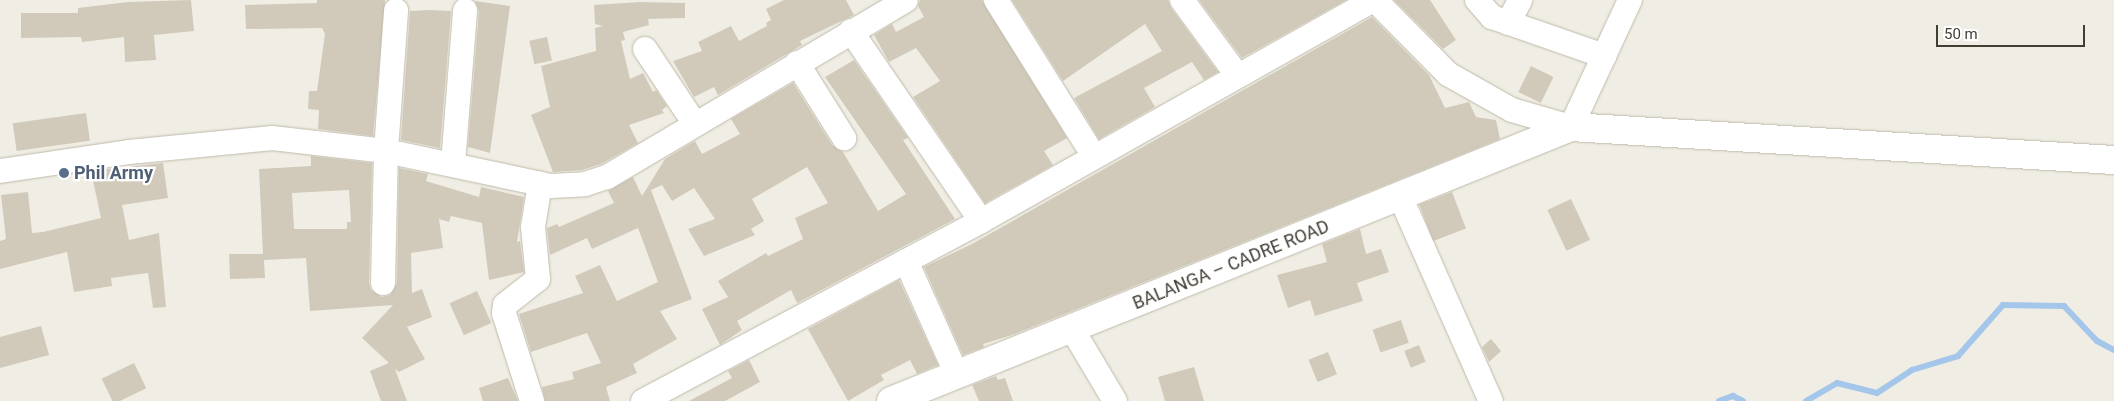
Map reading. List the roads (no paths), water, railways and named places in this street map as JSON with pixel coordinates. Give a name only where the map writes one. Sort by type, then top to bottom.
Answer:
[{"type":"street","points":[[0,171],[129,152],[272,138],[386,152],[452,164],[540,184],[568,186],[607,177],[906,0]]},
{"type":"street","points":[[996,0],[1094,156]]},
{"type":"street","points":[[1182,0],[1236,75]]},
{"type":"street","points":[[643,401],[981,221],[1236,75],[1374,0],[1448,74],[1512,110],[1571,127],[2114,160]]},
{"type":"street","points":[[1477,0],[1492,17],[1604,56]]},
{"type":"street","points":[[1508,23],[1520,0]]},
{"type":"street","points":[[1571,127],[1630,0]]},
{"type":"street","points":[[383,283],[386,152],[396,10]]},
{"type":"street","points":[[452,164],[465,10]]},
{"type":"street","points":[[851,31],[981,221]]},
{"type":"street","points":[[645,49],[695,124]]},
{"type":"street","points":[[797,63],[844,138]]},
{"type":"street","name":"BALANGA – CADRE ROAD","points":[[891,401],[1571,127]]},
{"type":"street","points":[[532,401],[504,313],[505,305],[538,280],[533,227],[540,184]]},
{"type":"street","points":[[1400,196],[1491,401]]},
{"type":"street","points":[[906,261],[957,375]]},
{"type":"street","points":[[1072,329],[1114,401]]},
{"type":"waterway","points":[[1806,401],[1837,383],[1877,393],[1912,370],[1958,356],[2003,305],[2064,306],[2097,341],[2114,350]]},
{"type":"waterway","points":[[1719,401],[1733,396],[1743,401]]},
{"type":"place","name":"Phil Army","points":[[64,173]]}]
